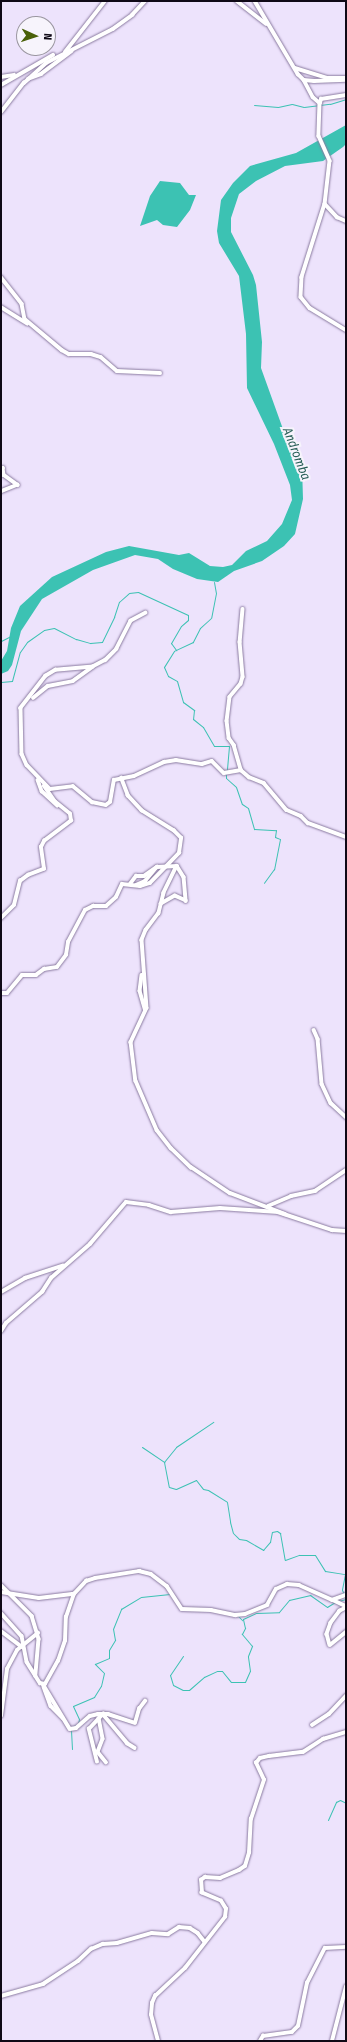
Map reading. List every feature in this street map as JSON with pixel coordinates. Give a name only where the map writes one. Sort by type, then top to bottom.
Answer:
[{"type":"street","points":[[65,52],[105,1]]},
{"type":"street","points":[[1,85],[19,73],[118,26],[132,15],[145,1]]},
{"type":"street","points":[[237,1],[267,24]]},
{"type":"street","points":[[255,1],[294,68],[304,80],[313,97],[320,105]]},
{"type":"street","points":[[27,80],[41,74],[78,46]]},
{"type":"street","points":[[1,112],[27,80],[59,54]]},
{"type":"street","points":[[294,68],[328,78],[346,79]]},
{"type":"street","points":[[1,77],[19,73]]},
{"type":"street","points":[[304,80],[346,79]]},
{"type":"street","points":[[346,95],[322,99],[320,105],[319,136],[329,157],[325,204],[302,277],[301,297],[310,308],[346,330]]},
{"type":"street","points":[[325,204],[337,216],[346,221]]},
{"type":"street","points":[[1,277],[22,304],[25,319],[29,325]]},
{"type":"street","points":[[1,307],[70,354],[96,356],[117,371],[160,373]]},
{"type":"street","points":[[1,469],[4,468],[4,475],[18,485],[1,492]]},
{"type":"street","points":[[243,609],[240,642],[243,677],[242,684],[230,697],[227,721],[229,738],[234,745],[241,770],[249,777],[264,783],[287,810],[301,816],[308,823],[346,837]]},
{"type":"street","points":[[28,700],[48,686],[73,681],[92,667],[106,660],[117,649],[131,621],[146,613]]},
{"type":"street","points":[[59,806],[22,754],[21,708],[46,676],[56,670],[92,667]]},
{"type":"street","points":[[41,782],[50,789],[73,786],[92,802],[106,805],[110,802],[114,780],[134,776],[176,760],[202,764],[212,761],[224,773],[241,770]]},
{"type":"street","points":[[1,918],[14,905],[20,881],[28,874],[44,869],[41,847],[44,841],[71,821],[70,814],[48,800],[42,791],[37,777]]},
{"type":"street","points":[[1,993],[7,993],[22,975],[36,975],[44,970],[57,967],[66,955],[68,942],[85,910],[93,906],[106,906],[116,897],[119,885],[130,884],[140,886],[150,883],[179,853],[181,838],[174,830],[142,811],[128,796],[122,778]]},
{"type":"street","points":[[130,884],[136,876],[144,876],[157,867],[168,865],[177,866]]},
{"type":"street","points":[[161,904],[175,896],[186,901],[184,877],[177,866]]},
{"type":"street","points":[[177,866],[164,893],[159,913],[146,930],[142,940],[143,968],[140,991],[146,1012],[132,1042],[132,1056],[136,1081],[157,1130],[171,1148],[202,1175],[230,1193],[332,1230],[346,1231]]},
{"type":"street","points":[[136,885],[145,881],[157,867]]},
{"type":"street","points":[[314,1030],[318,1039],[320,1078],[325,1092],[331,1103],[346,1116]]},
{"type":"street","points":[[268,1206],[292,1196],[315,1191],[346,1170]]},
{"type":"street","points":[[1,1331],[6,1323],[42,1292],[51,1278],[90,1244],[126,1202],[149,1205],[171,1212],[220,1208],[285,1214]]},
{"type":"street","points":[[1,1292],[25,1278],[65,1265]]},
{"type":"street","points":[[43,1685],[49,1680],[58,1662],[65,1641],[66,1617],[74,1594],[86,1581],[95,1578],[109,1578],[139,1571],[151,1574],[167,1586],[182,1609],[211,1610],[235,1615],[240,1615],[267,1605],[276,1589],[287,1584],[300,1584],[346,1607],[340,1611],[331,1623],[328,1634],[330,1645],[346,1632]]},
{"type":"street","points":[[1,1585],[32,1616],[38,1633],[36,1678]]},
{"type":"street","points":[[1,1592],[39,1598],[74,1594]]},
{"type":"street","points":[[332,1600],[346,1595]]},
{"type":"street","points":[[1,1613],[22,1636],[27,1662],[36,1678],[43,1685],[51,1706],[71,1729],[84,1724],[90,1716],[101,1715],[135,1723],[139,1708],[145,1701]]},
{"type":"street","points":[[1,1631],[23,1646]]},
{"type":"street","points":[[1,1716],[7,1669],[23,1646],[38,1633]]},
{"type":"street","points":[[312,1725],[329,1714],[346,1696]]},
{"type":"street","points":[[101,1715],[127,1743],[135,1748]]},
{"type":"street","points":[[101,1715],[102,1739],[98,1752],[106,1762]]},
{"type":"street","points":[[97,1762],[89,1729],[101,1715]]},
{"type":"street","points":[[158,2041],[152,2015],[152,2002],[155,1996],[185,1968],[225,1917],[226,1909],[221,1901],[202,1893],[201,1880],[205,1877],[220,1878],[245,1866],[250,1853],[251,1819],[264,1780],[256,1763],[260,1758],[302,1752],[323,1739],[346,1732]]},
{"type":"street","points":[[1,1996],[42,1984],[78,1961],[90,1949],[103,1944],[117,1944],[152,1933],[168,1934],[178,1927],[190,1928],[198,1933],[205,1942]]},
{"type":"street","points":[[260,2041],[263,2036],[292,2032],[298,2026],[307,1983],[325,1948],[346,1947]]},
{"type":"street","points":[[332,2041],[346,1987]]},
{"type":"shaded area","points":[[346,125],[346,144],[343,147],[323,161],[285,166],[256,181],[239,194],[231,218],[231,232],[253,275],[256,285],[262,342],[261,368],[288,443],[302,466],[303,499],[295,534],[284,546],[262,561],[234,571],[218,582],[197,579],[173,569],[158,559],[135,555],[93,570],[42,599],[21,631],[12,665],[8,671],[1,674],[1,661],[7,651],[11,628],[20,606],[52,577],[106,552],[129,546],[179,555],[189,553],[210,566],[223,567],[232,565],[246,551],[267,541],[282,524],[292,500],[290,485],[274,444],[247,388],[246,334],[239,276],[219,243],[217,231],[221,200],[233,183],[250,166],[296,153]]},
{"type":"shaded area","points":[[160,181],[180,183],[189,195],[196,195],[190,210],[177,227],[163,225],[157,220],[140,226],[150,196]]},
{"type":"waterway","points":[[254,105],[278,107],[292,104],[304,107],[330,104],[346,99]]},
{"type":"waterway","points":[[214,582],[216,593],[211,618],[200,628],[193,642],[174,651],[164,667],[168,676],[177,681],[183,702],[194,710],[193,719],[203,727],[214,746],[229,746],[227,771]]},
{"type":"waterway","points":[[1,682],[12,681],[20,652],[27,642],[44,630],[54,628],[76,639],[90,643],[102,642],[114,617],[119,602],[129,593],[138,592],[188,615],[188,620],[181,626],[171,643],[176,650]]},
{"type":"waterway","points":[[1,641],[11,636]]},
{"type":"waterway","points":[[226,774],[226,778],[236,787],[242,804],[248,808],[254,829],[276,830],[275,837],[280,839],[274,869],[264,883]]},
{"type":"waterway","points":[[164,1462],[176,1447],[213,1422]]},
{"type":"waterway","points":[[142,1447],[164,1462],[169,1487],[176,1489],[196,1480],[203,1489],[208,1490],[227,1502],[233,1533],[239,1539],[246,1540],[263,1550],[270,1542],[272,1532],[277,1531],[280,1533],[285,1560],[299,1555],[315,1555],[325,1571],[345,1574],[342,1590],[344,1594]]},
{"type":"waterway","points":[[72,1727],[78,1724],[79,1719],[73,1706],[94,1697],[101,1686],[104,1673],[95,1664],[109,1658],[109,1650],[115,1640],[113,1629],[121,1609],[141,1597],[170,1594]]},
{"type":"waterway","points":[[183,1656],[170,1675],[173,1685],[183,1690],[189,1690],[204,1677],[217,1671],[222,1671],[231,1682],[245,1682],[250,1671],[248,1656],[252,1646],[242,1634],[245,1628],[243,1619],[256,1613],[279,1612],[289,1600],[310,1595],[327,1607],[335,1602]]},
{"type":"waterway","points":[[338,1601],[346,1599]]},
{"type":"waterway","points":[[238,1616],[242,1620]]},
{"type":"waterway","points":[[71,1730],[72,1749]]},
{"type":"waterway","points":[[328,1820],[336,1802],[340,1800],[346,1803]]},
{"type":"water label","name":"Andromba","points":[[296,454]]}]
